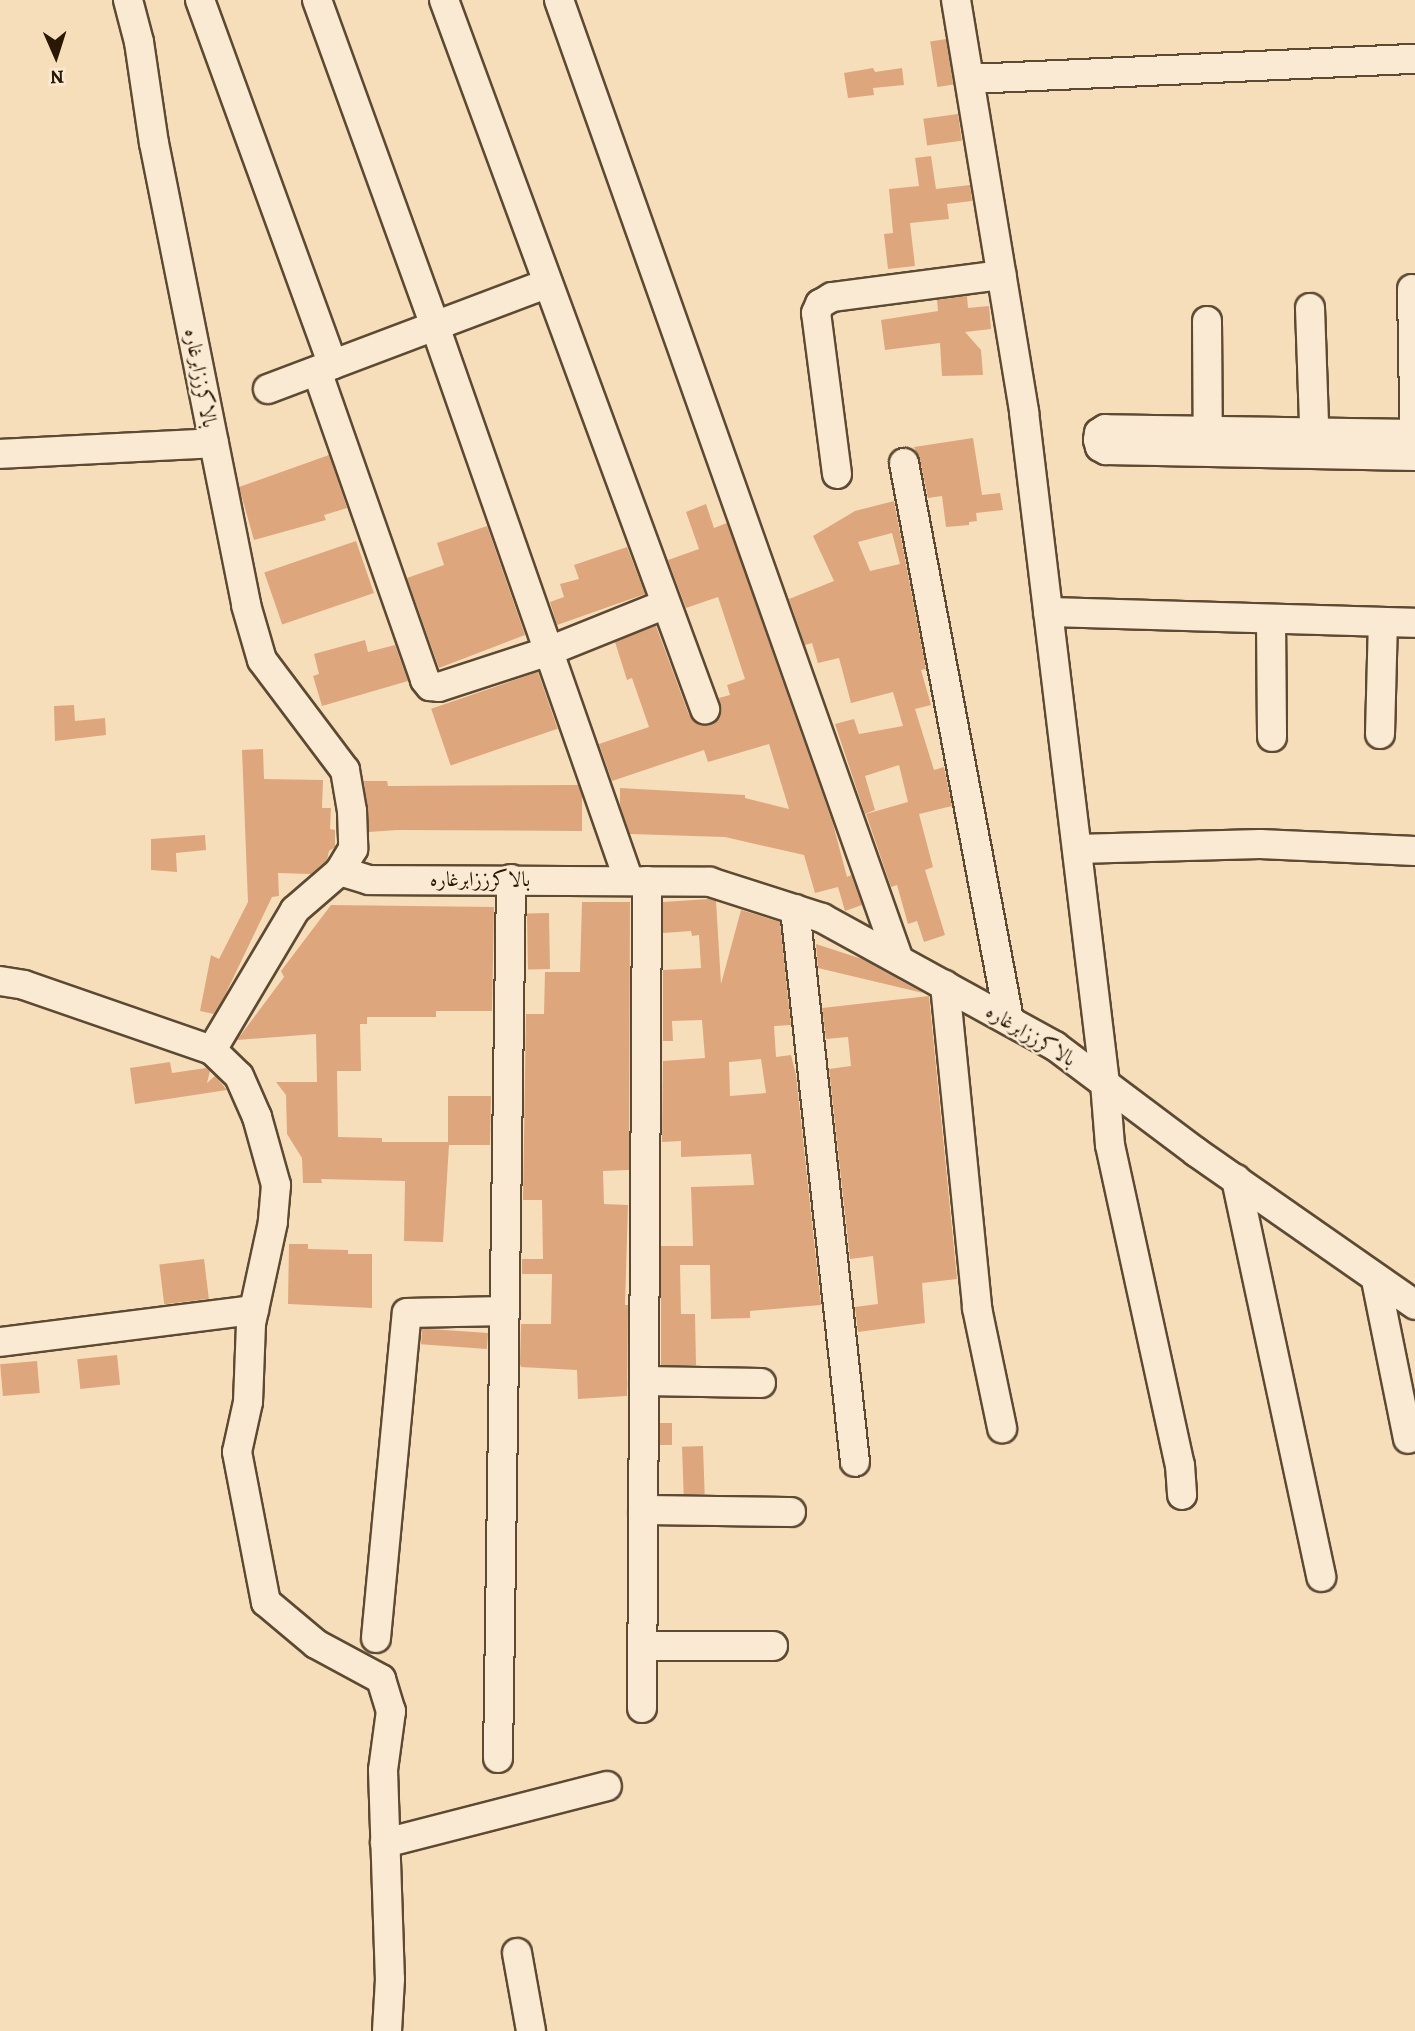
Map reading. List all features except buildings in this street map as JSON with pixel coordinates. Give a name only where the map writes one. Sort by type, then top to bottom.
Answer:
[{"type":"street","name":"بالاکرززابرغاره","points":[[128,0],[139,42],[154,143],[246,604],[261,660],[345,770],[352,811],[353,849],[340,871],[369,880],[710,882],[822,918],[1055,1046],[1376,1280],[1415,1305]]},
{"type":"street","points":[[200,0],[325,368],[425,680],[430,686],[439,687],[549,651],[666,604]]},
{"type":"street","points":[[317,0],[549,651],[638,881],[644,1381],[642,1708]]},
{"type":"street","points":[[444,0],[705,709]]},
{"type":"street","points":[[559,0],[899,960]]},
{"type":"street","points":[[956,0],[1024,412],[1105,1083],[1110,1146],[1180,1465],[1182,1495]]},
{"type":"street","points":[[970,79],[1415,59]]},
{"type":"street","points":[[837,474],[816,313],[820,304],[832,298],[1002,275]]},
{"type":"street","points":[[268,389],[548,283]]},
{"type":"street","points":[[1315,443],[1415,456],[1412,289]]},
{"type":"street","points":[[1310,308],[1315,443]]},
{"type":"street","points":[[1206,321],[1208,441]]},
{"type":"street","points":[[1156,440],[1315,443],[1415,434]]},
{"type":"street","points":[[0,454],[214,443]]},
{"type":"street","points":[[904,463],[1009,1020]]},
{"type":"street","points":[[1048,612],[1415,623]]},
{"type":"street","points":[[1271,619],[1272,737]]},
{"type":"street","points":[[1380,734],[1383,622]]},
{"type":"street","points":[[1077,849],[1260,844],[1415,851]]},
{"type":"street","points":[[212,1050],[296,909],[340,871]]},
{"type":"street","points":[[498,1758],[511,879]]},
{"type":"street","points":[[795,909],[855,1462]]},
{"type":"street","points":[[0,981],[24,985],[212,1050],[239,1076],[257,1117],[276,1185],[273,1222],[254,1310],[248,1402],[237,1452],[266,1602],[316,1644],[381,1679],[391,1711],[383,1770],[390,1979],[387,2031]]},
{"type":"street","points":[[945,985],[977,1308],[1002,1428]]},
{"type":"street","points":[[1236,1179],[1321,1577]]},
{"type":"street","points":[[1376,1280],[1408,1439]]},
{"type":"street","points":[[0,1342],[254,1310]]},
{"type":"street","points":[[376,1638],[407,1313],[505,1311]]},
{"type":"street","points":[[644,1381],[761,1383]]},
{"type":"street","points":[[643,1510],[791,1513]]},
{"type":"street","points":[[642,1646],[773,1646]]},
{"type":"street","points":[[385,1843],[607,1786]]},
{"type":"street","points":[[517,1953],[531,2031]]}]
